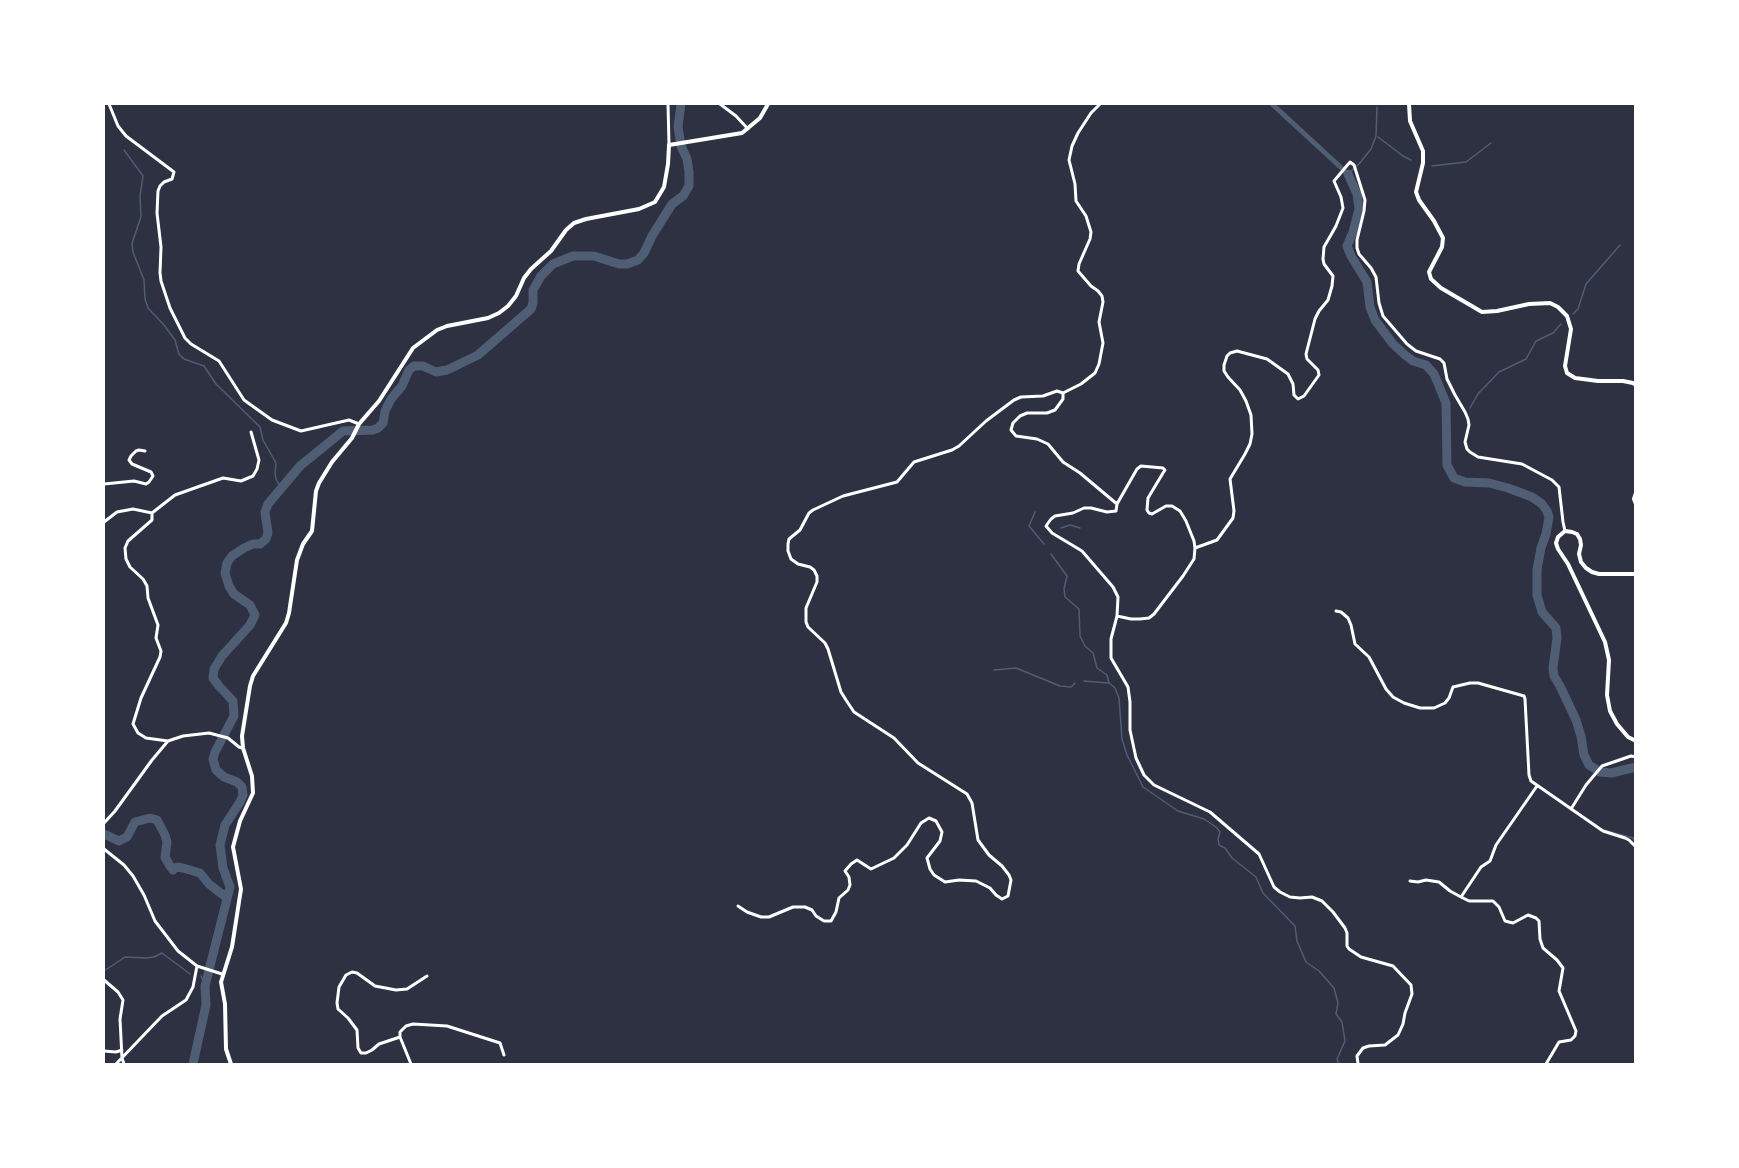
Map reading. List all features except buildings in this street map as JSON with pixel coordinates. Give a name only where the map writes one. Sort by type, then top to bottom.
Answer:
[{"type":"street","points":[[109,104],[118,126],[126,136],[174,172],[172,179],[160,186],[157,201],[160,273],[170,308],[185,338],[190,344],[219,361],[244,400],[272,420],[301,431],[349,420],[358,425]]},
{"type":"street","points":[[231,1065],[226,1049],[225,1004],[220,973],[232,947],[241,889],[233,847],[240,821],[253,793],[252,776],[243,748],[242,736],[250,686],[290,613],[297,560],[303,544],[312,531],[316,491],[319,483],[358,425],[379,401],[413,348],[437,330],[488,318],[499,313],[516,296],[531,269],[551,251],[574,223],[639,210],[655,202],[664,187],[671,145],[668,104]]},
{"type":"street","points":[[720,104],[748,129]]},
{"type":"street","points":[[671,145],[742,133],[760,118],[768,104]]},
{"type":"street","points":[[738,906],[761,917],[777,915],[793,907],[805,907],[824,921],[831,921],[839,898],[846,893],[850,885],[846,871],[851,864],[857,861],[871,869],[894,858],[907,845],[921,823],[929,818],[936,821],[942,832],[940,841],[927,858],[934,875],[945,882],[976,881],[990,888],[1002,899],[1008,896],[1010,875],[989,855],[978,840],[972,803],[967,794],[918,763],[894,738],[854,712],[841,692],[825,643],[808,627],[806,622],[806,608],[817,582],[817,576],[810,567],[798,564],[791,559],[788,544],[789,539],[800,530],[813,510],[843,496],[897,482],[914,462],[959,446],[1014,400],[1021,397],[1043,396],[1057,391],[1063,393],[1081,384],[1095,373],[1100,364],[1103,343],[1099,322],[1103,302],[1102,296],[1078,271],[1091,232],[1086,216],[1076,201],[1075,184],[1069,160],[1078,133],[1100,104]]},
{"type":"street","points":[[1409,104],[1410,121],[1423,151],[1423,163],[1416,192],[1443,238],[1442,247],[1429,272],[1431,279],[1446,292],[1482,312],[1530,304],[1550,303],[1558,307],[1567,316],[1571,329],[1564,366],[1567,372],[1575,378],[1623,381],[1635,385]]},
{"type":"street","points":[[1195,548],[1217,540],[1233,518],[1230,479],[1250,444],[1252,434],[1251,415],[1246,401],[1224,371],[1227,356],[1230,352],[1238,351],[1267,359],[1288,375],[1293,384],[1293,395],[1298,399],[1304,396],[1318,375],[1318,370],[1307,359],[1306,354],[1315,319],[1328,300],[1332,286],[1333,276],[1323,259],[1324,247],[1343,208],[1334,182],[1350,162],[1354,165],[1365,200],[1357,248],[1376,277],[1383,316],[1407,345],[1416,351],[1440,359],[1444,363],[1447,379],[1468,419],[1465,442],[1470,452],[1478,457],[1522,464],[1552,480],[1559,487],[1565,531]]},
{"type":"street","points":[[1063,393],[1055,410],[1020,416],[1013,423],[1011,430],[1016,436],[1042,440],[1054,448],[1063,462],[1117,504]]},
{"type":"street","points":[[152,513],[175,495],[223,478],[242,481],[253,476],[259,460],[251,432]]},
{"type":"street","points":[[104,483],[134,481],[149,483],[153,477],[151,472],[132,464],[129,460],[136,451],[145,451]]},
{"type":"street","points":[[1118,616],[1131,619],[1149,618],[1194,559],[1195,548],[1186,521],[1180,511],[1172,506],[1166,506],[1152,514],[1147,510],[1148,498],[1165,470],[1163,468],[1141,466],[1137,469],[1117,504],[1118,508],[1112,513],[1084,508],[1073,513],[1055,516],[1046,526],[1052,533],[1082,550],[1113,587],[1118,597],[1118,616],[1111,639],[1111,658],[1128,687],[1130,730],[1136,758],[1144,776],[1154,785],[1210,812],[1259,854],[1274,887],[1290,897],[1312,897],[1322,901],[1345,928],[1349,949],[1361,957],[1393,966],[1411,985],[1412,994],[1398,1035],[1385,1045],[1363,1048],[1358,1056],[1358,1065]]},
{"type":"street","points":[[1635,493],[1635,504]]},
{"type":"street","points":[[104,522],[117,512],[134,509],[152,513]]},
{"type":"street","points":[[152,513],[152,520],[128,541],[125,548],[126,559],[130,567],[147,586],[148,598],[158,625],[156,638],[160,651],[160,657],[137,707],[133,724],[138,733],[146,738],[168,741],[183,736],[209,733],[228,738],[243,748]]},
{"type":"street","points":[[1635,574],[1592,572],[1581,562],[1580,539],[1572,532],[1565,531],[1558,537],[1556,543],[1558,549],[1568,564],[1605,642],[1609,660],[1607,695],[1610,711],[1617,724],[1635,741]]},
{"type":"street","points":[[1336,611],[1348,618],[1354,644],[1369,657],[1386,689],[1393,697],[1404,703],[1420,708],[1434,708],[1445,703],[1453,687],[1470,683],[1478,683],[1524,696],[1531,781],[1603,831],[1625,838],[1635,846]]},
{"type":"street","points":[[104,823],[168,741]]},
{"type":"street","points":[[1571,808],[1602,766],[1631,756],[1635,757]]},
{"type":"street","points":[[1461,897],[1481,867],[1490,861],[1496,845],[1537,786]]},
{"type":"street","points":[[104,849],[124,865],[133,876],[155,921],[178,951],[198,966],[220,973]]},
{"type":"street","points":[[1410,880],[1439,882],[1450,891],[1469,900],[1493,901],[1499,907],[1505,921],[1513,923],[1528,915],[1539,921],[1543,948],[1563,968],[1559,991],[1576,1031],[1571,1040],[1559,1042],[1546,1065]]},
{"type":"street","points":[[116,1065],[162,1016],[186,1000],[193,987],[198,966]]},
{"type":"street","points":[[400,1037],[379,1044],[366,1053],[361,1053],[358,1048],[357,1030],[338,1009],[339,987],[346,975],[352,972],[375,986],[396,990],[407,989],[427,976]]},
{"type":"street","points":[[104,980],[123,1000],[120,1019],[124,1065]]},
{"type":"street","points":[[411,1065],[400,1032],[406,1026],[413,1024],[447,1026],[500,1043],[504,1055]]},
{"type":"street","points":[[104,1051],[122,1050]]},
{"type":"waterway","points":[[193,1064],[206,1005],[205,986],[230,887],[223,868],[220,845],[225,825],[243,795],[242,787],[237,782],[224,777],[216,770],[213,759],[234,716],[233,701],[213,678],[214,669],[222,656],[250,625],[255,615],[250,605],[234,594],[229,586],[225,573],[227,563],[232,556],[244,548],[260,544],[266,539],[268,533],[265,512],[268,504],[300,466],[343,431],[373,430],[383,423],[385,411],[391,399],[402,386],[409,370],[414,366],[423,366],[436,372],[447,370],[478,355],[531,309],[533,290],[541,276],[553,264],[573,256],[594,256],[619,264],[638,260],[672,204],[683,196],[689,186],[687,159],[681,146],[678,127],[681,104]]},
{"type":"waterway","points":[[1272,104],[1348,174]]},
{"type":"waterway","points":[[1348,174],[1371,149],[1376,136],[1377,107]]},
{"type":"waterway","points":[[1378,137],[1411,160]]},
{"type":"waterway","points":[[1432,166],[1466,162],[1491,143]]},
{"type":"waterway","points":[[124,150],[143,176],[140,196],[141,217],[132,243],[133,252],[144,280],[148,308],[175,340],[179,354],[184,359],[204,366],[216,384],[260,427],[263,440],[276,463],[276,479],[281,488]]},
{"type":"waterway","points":[[1348,174],[1357,194],[1359,209],[1347,246],[1367,282],[1370,307],[1375,320],[1393,344],[1405,355],[1413,361],[1426,365],[1434,374],[1446,403],[1447,465],[1454,478],[1465,482],[1489,483],[1508,488],[1532,497],[1547,511],[1549,517],[1537,570],[1537,595],[1542,612],[1556,628],[1554,676],[1576,720],[1584,755],[1589,765],[1600,772],[1611,773],[1636,767]]},
{"type":"waterway","points":[[1573,314],[1578,309],[1586,284],[1620,245]]},
{"type":"waterway","points":[[1470,408],[1478,394],[1499,372],[1526,359],[1536,341],[1553,333],[1561,324]]},
{"type":"waterway","points":[[1035,512],[1029,526],[1044,544]]},
{"type":"waterway","points":[[1061,528],[1070,525],[1080,528]]},
{"type":"waterway","points":[[1051,554],[1067,576],[1065,597],[1079,609],[1080,636],[1085,646],[1093,653],[1097,668],[1107,675],[1109,683],[1115,688],[1119,698],[1122,739],[1127,755],[1143,787],[1178,811],[1204,819],[1216,827],[1220,832],[1219,845],[1256,877],[1263,893],[1295,926],[1297,941],[1306,962],[1319,971],[1334,988],[1338,1003],[1336,1014],[1342,1022],[1345,1041],[1337,1059],[1339,1064]]},
{"type":"waterway","points":[[994,670],[1016,668],[1060,686],[1071,687],[1075,683]]},
{"type":"waterway","points":[[1084,681],[1108,683]]},
{"type":"waterway","points":[[104,834],[119,841],[127,837],[135,822],[150,818],[157,820],[167,842],[165,857],[173,870],[177,867],[200,873],[209,884],[227,898]]},
{"type":"waterway","points":[[1604,830],[1633,838],[1636,843]]},
{"type":"waterway","points":[[104,971],[125,957],[146,958],[162,953],[190,974]]},
{"type":"waterway","points":[[201,976],[205,986]]}]
